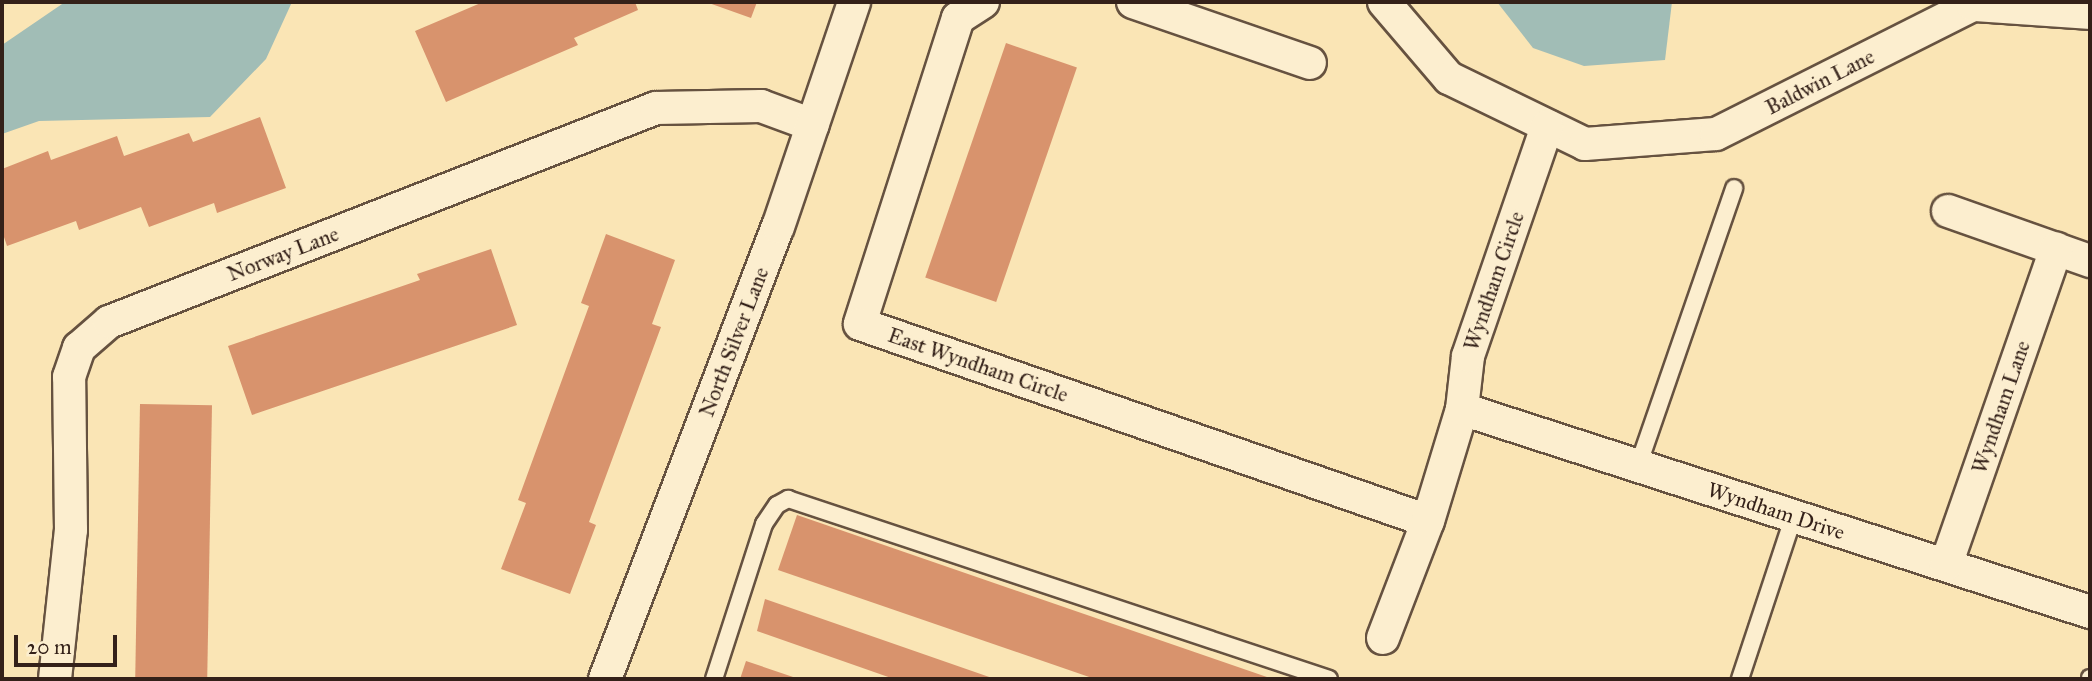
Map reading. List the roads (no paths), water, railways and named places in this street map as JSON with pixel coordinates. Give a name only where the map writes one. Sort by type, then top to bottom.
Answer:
[{"type":"street","name":"North Silver Lane","points":[[605,679],[813,125],[854,2]]},
{"type":"street","name":"East Wyndham Circle","points":[[983,2],[958,18],[860,324],[1428,520]]},
{"type":"street","points":[[1133,2],[1310,63]]},
{"type":"street","points":[[1384,2],[1449,78],[1547,126]]},
{"type":"street","name":"Baldwin Lane","points":[[1547,126],[1585,144],[1716,134],[1967,5],[2090,13]]},
{"type":"street","name":"Norway Lane","points":[[55,679],[71,530],[69,377],[79,348],[109,322],[656,108],[761,106],[813,125]]},
{"type":"street","name":"Wyndham Circle","points":[[1383,638],[1428,520],[1462,409],[1468,356],[1547,126]]},
{"type":"street","points":[[1948,211],[2090,261]]},
{"type":"street","name":"Wyndham Lane","points":[[1946,565],[2056,249]]},
{"type":"street","name":"Wyndham Drive","points":[[1462,409],[2090,612]]},
{"type":"lane","points":[[1637,466],[1734,187]]},
{"type":"lane","points":[[714,679],[764,524],[777,505],[788,499],[1329,679]]},
{"type":"lane","points":[[1740,679],[1794,516]]},
{"type":"water","points":[[65,2],[292,2],[266,59],[210,117],[39,121],[2,134],[2,45]]},
{"type":"water","points":[[1497,2],[1672,2],[1665,60],[1584,66],[1533,48]]}]
